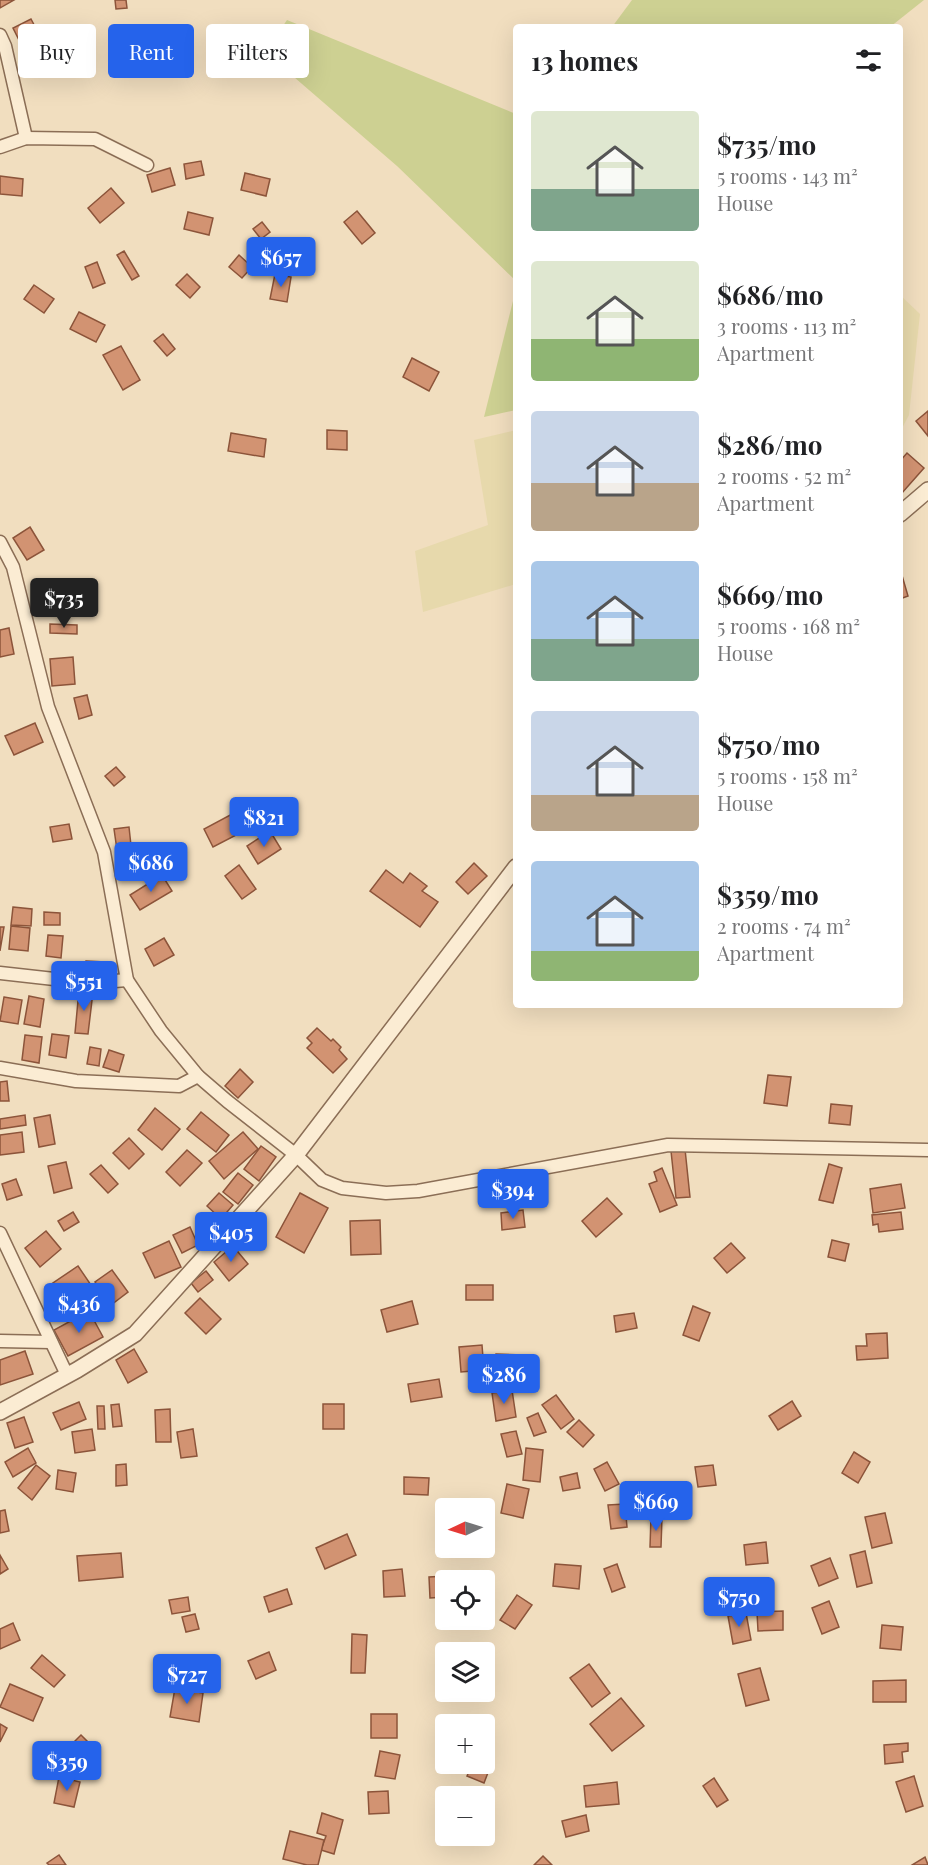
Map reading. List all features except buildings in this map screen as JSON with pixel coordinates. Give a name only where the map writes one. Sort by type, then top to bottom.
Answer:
[{"type":"street","points":[[0,35],[5,46],[26,138]]},
{"type":"street","points":[[0,147],[26,138],[95,139],[147,165]]},
{"type":"street","points":[[903,511],[928,490]]},
{"type":"street","points":[[0,542],[13,567],[48,707],[104,852],[127,980],[161,1031],[198,1076],[296,1155],[322,1180],[342,1188],[386,1193],[418,1191],[668,1145],[928,1150]]},
{"type":"street","points":[[0,1412],[68,1376],[135,1334],[296,1155],[513,871]]},
{"type":"street","points":[[0,973],[90,983],[127,980]]},
{"type":"street","points":[[0,1068],[76,1081],[179,1086],[198,1076]]},
{"type":"street","points":[[0,1233],[68,1376]]},
{"type":"street","points":[[0,1341],[51,1342]]},
{"type":"shaded area","points":[[903,298],[920,314],[909,415],[903,426]]},
{"type":"shaded area","points":[[513,431],[513,585],[423,612],[415,551],[488,525],[474,440]]},
{"type":"green space","points":[[632,0],[924,0],[894,24],[614,24]]},
{"type":"green space","points":[[287,20],[297,24],[284,24]]},
{"type":"green space","points":[[309,29],[513,113],[513,278],[397,166],[295,78],[309,78]]},
{"type":"green space","points":[[513,301],[513,411],[484,417]]}]
